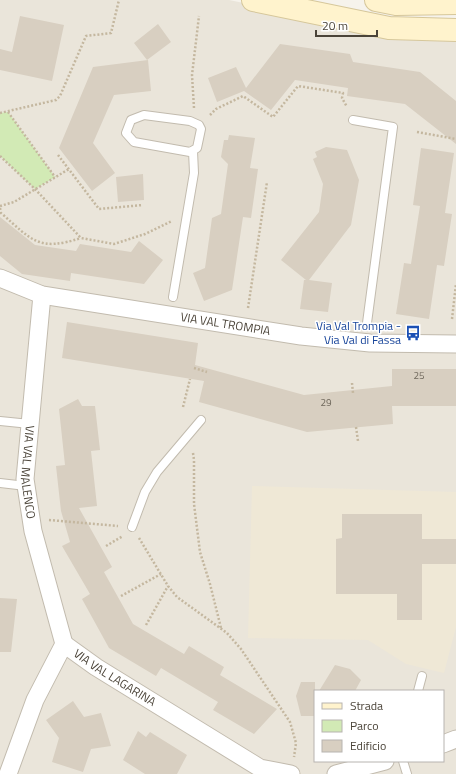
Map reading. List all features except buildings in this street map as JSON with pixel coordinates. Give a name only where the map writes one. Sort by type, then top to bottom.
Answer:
[{"type":"street","points":[[253,0],[389,28],[456,30]]},
{"type":"street","points":[[376,0],[396,4],[456,3]]},
{"type":"street","name":"VIA VAL TROMPIA","points":[[0,278],[42,296],[301,336],[370,343],[456,344]]},
{"type":"street","name":"VIA VAL MALENCO","points":[[42,296],[30,424],[26,486],[31,518],[64,644]]},
{"type":"street","name":"VIA VAL LAGARINA","points":[[8,774],[35,700],[64,644],[96,667],[260,771],[292,766]]},
{"type":"street","points":[[444,744],[456,739]]},
{"type":"street","points":[[336,774],[381,762]]},
{"type":"lane","points":[[144,115],[197,124],[201,134],[200,144],[193,151],[140,144],[129,138],[126,133],[131,120],[144,115]]},
{"type":"lane","points":[[353,120],[393,127],[367,323]]},
{"type":"lane","points":[[173,297],[194,173],[193,151]]},
{"type":"lane","points":[[133,528],[145,492],[157,472],[201,420]]},
{"type":"lane","points":[[0,421],[30,424]]},
{"type":"lane","points":[[0,483],[26,486]]},
{"type":"lane","points":[[418,690],[422,676]]},
{"type":"lane","points":[[403,762],[407,774]]},
{"type":"path","points":[[0,113],[56,100],[60,96],[86,36],[111,33],[119,0]]},
{"type":"path","points":[[197,124],[192,75],[199,16]]},
{"type":"path","points":[[197,124],[216,109],[243,96],[273,117],[298,86],[343,93],[342,98],[353,120]]},
{"type":"path","points":[[8,112],[55,177]]},
{"type":"path","points":[[417,132],[456,139]]},
{"type":"path","points":[[58,155],[99,208],[143,205]]},
{"type":"path","points":[[0,156],[35,189],[80,238]]},
{"type":"path","points":[[69,169],[14,202],[0,207],[1,213],[29,237],[39,242],[61,245],[80,238],[114,244],[130,240],[187,213]]},
{"type":"path","points":[[248,308],[267,182]]},
{"type":"path","points":[[452,319],[456,284]]},
{"type":"path","points":[[194,368],[207,372]]},
{"type":"path","points":[[183,407],[190,379]]},
{"type":"path","points":[[352,383],[353,393]]},
{"type":"path","points":[[356,427],[358,441]]},
{"type":"path","points":[[187,437],[194,460],[194,504],[200,552],[210,584],[221,629]]},
{"type":"path","points":[[31,518],[133,528]]},
{"type":"path","points":[[106,546],[133,528]]},
{"type":"path","points":[[133,528],[168,586],[177,597],[235,640],[290,722],[296,743],[292,766]]},
{"type":"path","points":[[121,596],[161,574]]},
{"type":"path","points":[[146,625],[168,586]]},
{"type":"shaded area","points":[[0,0],[229,0],[388,33],[456,37],[456,774],[0,774]]},
{"type":"shaded area","points":[[252,486],[456,492],[456,627],[444,673],[406,664],[368,640],[248,638]]},
{"type":"green space","points":[[8,112],[55,177],[35,189],[0,156],[0,113]]},
{"type":"place","name":"Via Val Trompia - Via Val di Fassa","points":[[413,333]]}]
